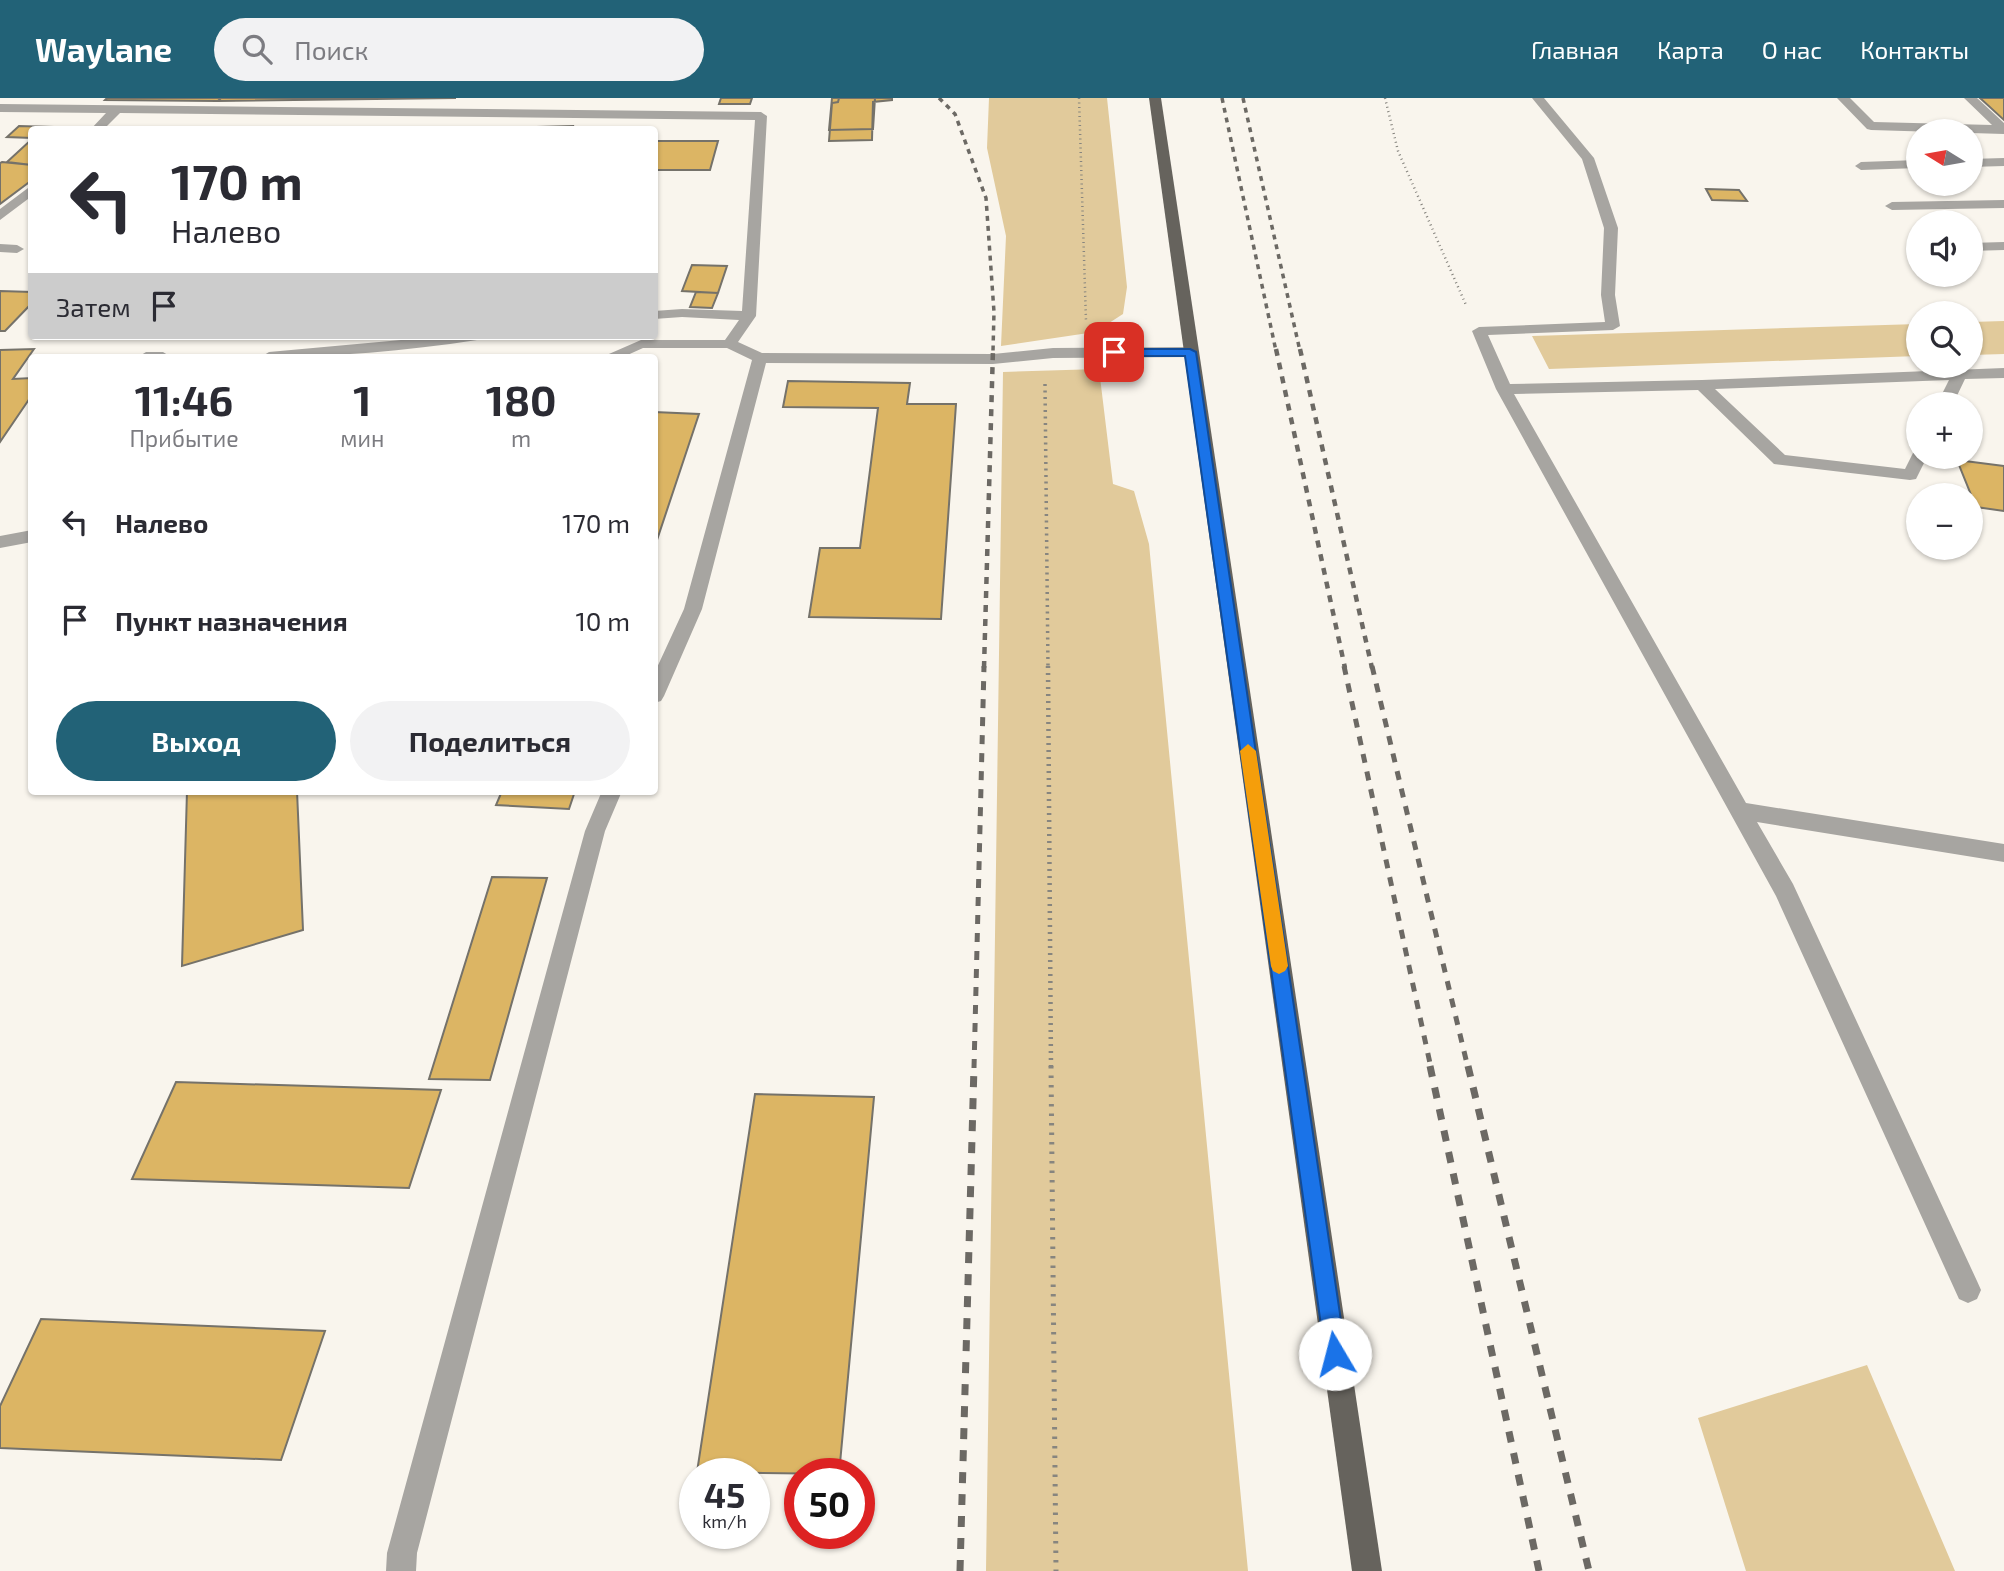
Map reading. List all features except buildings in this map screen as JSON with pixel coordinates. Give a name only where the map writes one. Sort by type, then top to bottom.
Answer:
[{"type":"main road","points":[[1154,98],[1367,1571]]},
{"type":"lane","points":[[684,116],[689,98]]},
{"type":"lane","points":[[1538,98],[1588,158],[1596,181],[1611,228],[1608,295],[1613,326],[1479,331],[1504,389],[1784,891],[1968,1290]]},
{"type":"lane","points":[[1843,98],[1871,126],[2003,129]]},
{"type":"lane","points":[[1970,98],[2003,129]]},
{"type":"lane","points":[[0,122],[22,103]]},
{"type":"lane","points":[[0,108],[22,103],[117,109],[684,116],[762,112],[749,316],[729,344]]},
{"type":"lane","points":[[100,126],[117,109]]},
{"type":"lane","points":[[1983,163],[2004,162]]},
{"type":"lane","points":[[1861,166],[1906,164]]},
{"type":"lane","points":[[0,216],[28,192]]},
{"type":"lane","points":[[1892,206],[2004,204]]},
{"type":"lane","points":[[1983,247],[2004,246]]},
{"type":"lane","points":[[0,248],[17,249]]},
{"type":"lane","points":[[658,315],[749,316]]},
{"type":"lane","points":[[303,354],[445,340]]},
{"type":"lane","points":[[617,354],[640,344],[729,344],[760,358],[993,359],[1053,353],[1190,352]]},
{"type":"lane","points":[[658,687],[693,609],[760,358]]},
{"type":"lane","points":[[1983,373],[2004,373]]},
{"type":"lane","points":[[1504,389],[1702,385],[1906,376]]},
{"type":"lane","points":[[1702,385],[1780,460],[1910,475],[1913,469]]},
{"type":"lane","points":[[0,542],[28,537]]},
{"type":"lane","points":[[401,1571],[402,1553],[595,831],[610,795]]},
{"type":"lane","points":[[1739,810],[2004,853]]},
{"type":"path","points":[[1056,1571],[1045,359],[1086,325],[1079,98]]},
{"type":"path","points":[[1385,98],[1398,152],[1479,331]]},
{"type":"shaded area","points":[[989,98],[1107,98],[1127,287],[1123,314],[1095,332],[1001,346],[1006,236],[987,148]]},
{"type":"shaded area","points":[[2004,321],[2004,354],[1983,355],[1983,322]]},
{"type":"shaded area","points":[[1906,324],[1906,356],[1549,369],[1532,336]]},
{"type":"shaded area","points":[[1099,369],[1113,484],[1134,491],[1149,544],[1248,1571],[986,1571],[1003,372]]},
{"type":"shaded area","points":[[1867,1365],[1955,1571],[1746,1571],[1698,1418]]},
{"type":"railway","points":[[939,98],[955,114],[986,198],[994,312],[993,351]]},
{"type":"railway","points":[[1222,98],[1276,351]]},
{"type":"railway","points":[[1243,98],[1300,351]]},
{"type":"railway","points":[[984,668],[993,349]]},
{"type":"railway","points":[[1276,349],[1345,668]]},
{"type":"railway","points":[[1300,349],[1372,668]]},
{"type":"railway","points":[[974,1068],[984,666]]},
{"type":"railway","points":[[1344,666],[1431,1068]]},
{"type":"railway","points":[[1372,666],[1468,1068]]},
{"type":"railway","points":[[960,1571],[974,1066]]},
{"type":"railway","points":[[1430,1066],[1539,1571]]},
{"type":"railway","points":[[1468,1066],[1589,1571]]},
{"type":"slow traffic","points":[[1248,751],[1279,966]]},
{"type":"route","points":[[1114,352],[1190,352],[1335,1354]]}]
